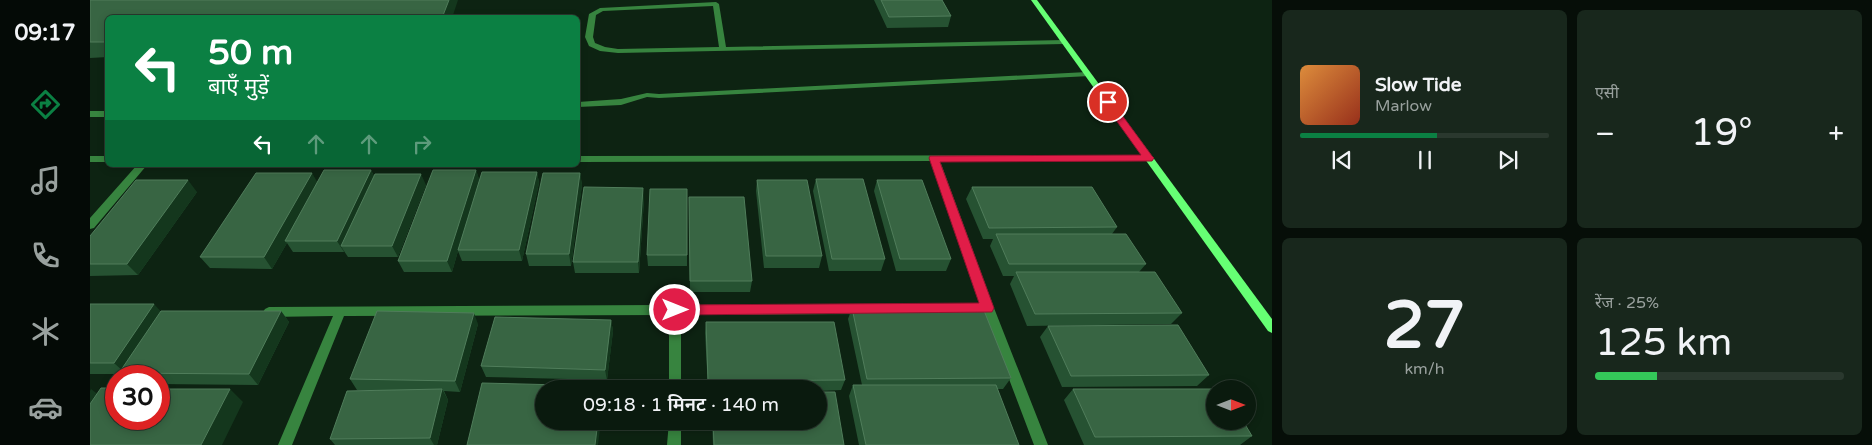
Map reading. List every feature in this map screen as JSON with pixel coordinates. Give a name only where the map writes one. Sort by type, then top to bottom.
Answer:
[{"type":"street","points":[[1034,0],[1272,328]]},
{"type":"street","points":[[723,50],[716,2],[602,9],[594,14],[589,37],[592,44],[603,50],[723,50],[1064,42]]},
{"type":"street","points":[[580,105],[620,102],[647,95],[659,96],[1087,74]]},
{"type":"street","points":[[90,114],[105,114]]},
{"type":"street","points":[[934,158],[983,308],[1041,445]]},
{"type":"street","points":[[580,159],[1149,158]]},
{"type":"street","points":[[90,159],[105,159]]},
{"type":"street","points":[[90,225],[140,167]]},
{"type":"street","points":[[254,312],[880,309]]},
{"type":"street","points":[[675,310],[675,380]]},
{"type":"street","points":[[285,445],[341,311]]},
{"type":"street","points":[[674,430],[674,445]]},
{"type":"building","points":[[90,0],[449,0],[443,15],[105,15],[105,42],[90,42]]},
{"type":"building","points":[[881,0],[942,0],[951,16],[889,17]]},
{"type":"building","points":[[324,170],[371,170],[337,241],[285,241]]},
{"type":"building","points":[[433,170],[476,170],[447,261],[398,261]]},
{"type":"building","points":[[482,172],[537,172],[519,250],[458,250]]},
{"type":"building","points":[[256,173],[312,173],[264,257],[200,257]]},
{"type":"building","points":[[543,173],[580,173],[569,254],[526,254]]},
{"type":"building","points":[[375,174],[421,174],[392,246],[341,246]]},
{"type":"building","points":[[816,179],[863,179],[885,259],[832,259]]},
{"type":"building","points":[[136,180],[188,180],[127,264],[90,264],[90,236]]},
{"type":"building","points":[[757,180],[807,180],[822,256],[766,256]]},
{"type":"building","points":[[877,180],[922,180],[951,259],[900,259]]},
{"type":"building","points":[[584,187],[643,188],[638,262],[573,262]]},
{"type":"building","points":[[972,187],[1092,187],[1117,227],[989,228]]},
{"type":"building","points":[[650,189],[687,189],[687,255],[647,255]]},
{"type":"building","points":[[689,197],[744,197],[752,281],[690,281]]},
{"type":"building","points":[[996,234],[1126,234],[1146,264],[1009,264]]},
{"type":"building","points":[[1016,272],[1155,272],[1182,313],[1035,314]]},
{"type":"building","points":[[90,304],[154,304],[114,363],[90,363]]},
{"type":"building","points":[[852,308],[983,308],[1011,378],[867,379]]},
{"type":"building","points":[[161,311],[281,311],[249,374],[170,373],[170,365],[124,365]]},
{"type":"building","points":[[377,311],[474,313],[455,381],[350,379]]},
{"type":"building","points":[[495,317],[611,320],[605,370],[481,366]]},
{"type":"building","points":[[706,322],[834,322],[845,380],[708,380]]},
{"type":"building","points":[[1178,325],[1209,375],[1071,376],[1048,326]]},
{"type":"building","points":[[482,383],[535,384],[535,430],[597,430],[595,445],[467,445]]},
{"type":"building","points":[[853,385],[996,385],[1019,445],[866,445]]},
{"type":"building","points":[[101,388],[105,388],[105,430],[170,430],[170,389],[230,389],[201,445],[90,445],[90,404]]},
{"type":"building","points":[[442,389],[430,438],[330,439],[347,391]]},
{"type":"building","points":[[1073,389],[1206,389],[1206,430],[1248,430],[1252,436],[1095,437]]},
{"type":"building","points":[[827,392],[835,392],[844,445],[714,445],[713,430],[827,430]]},
{"type":"route","points":[[675,310],[988,308],[934,158],[1149,158],[1108,102]]}]
